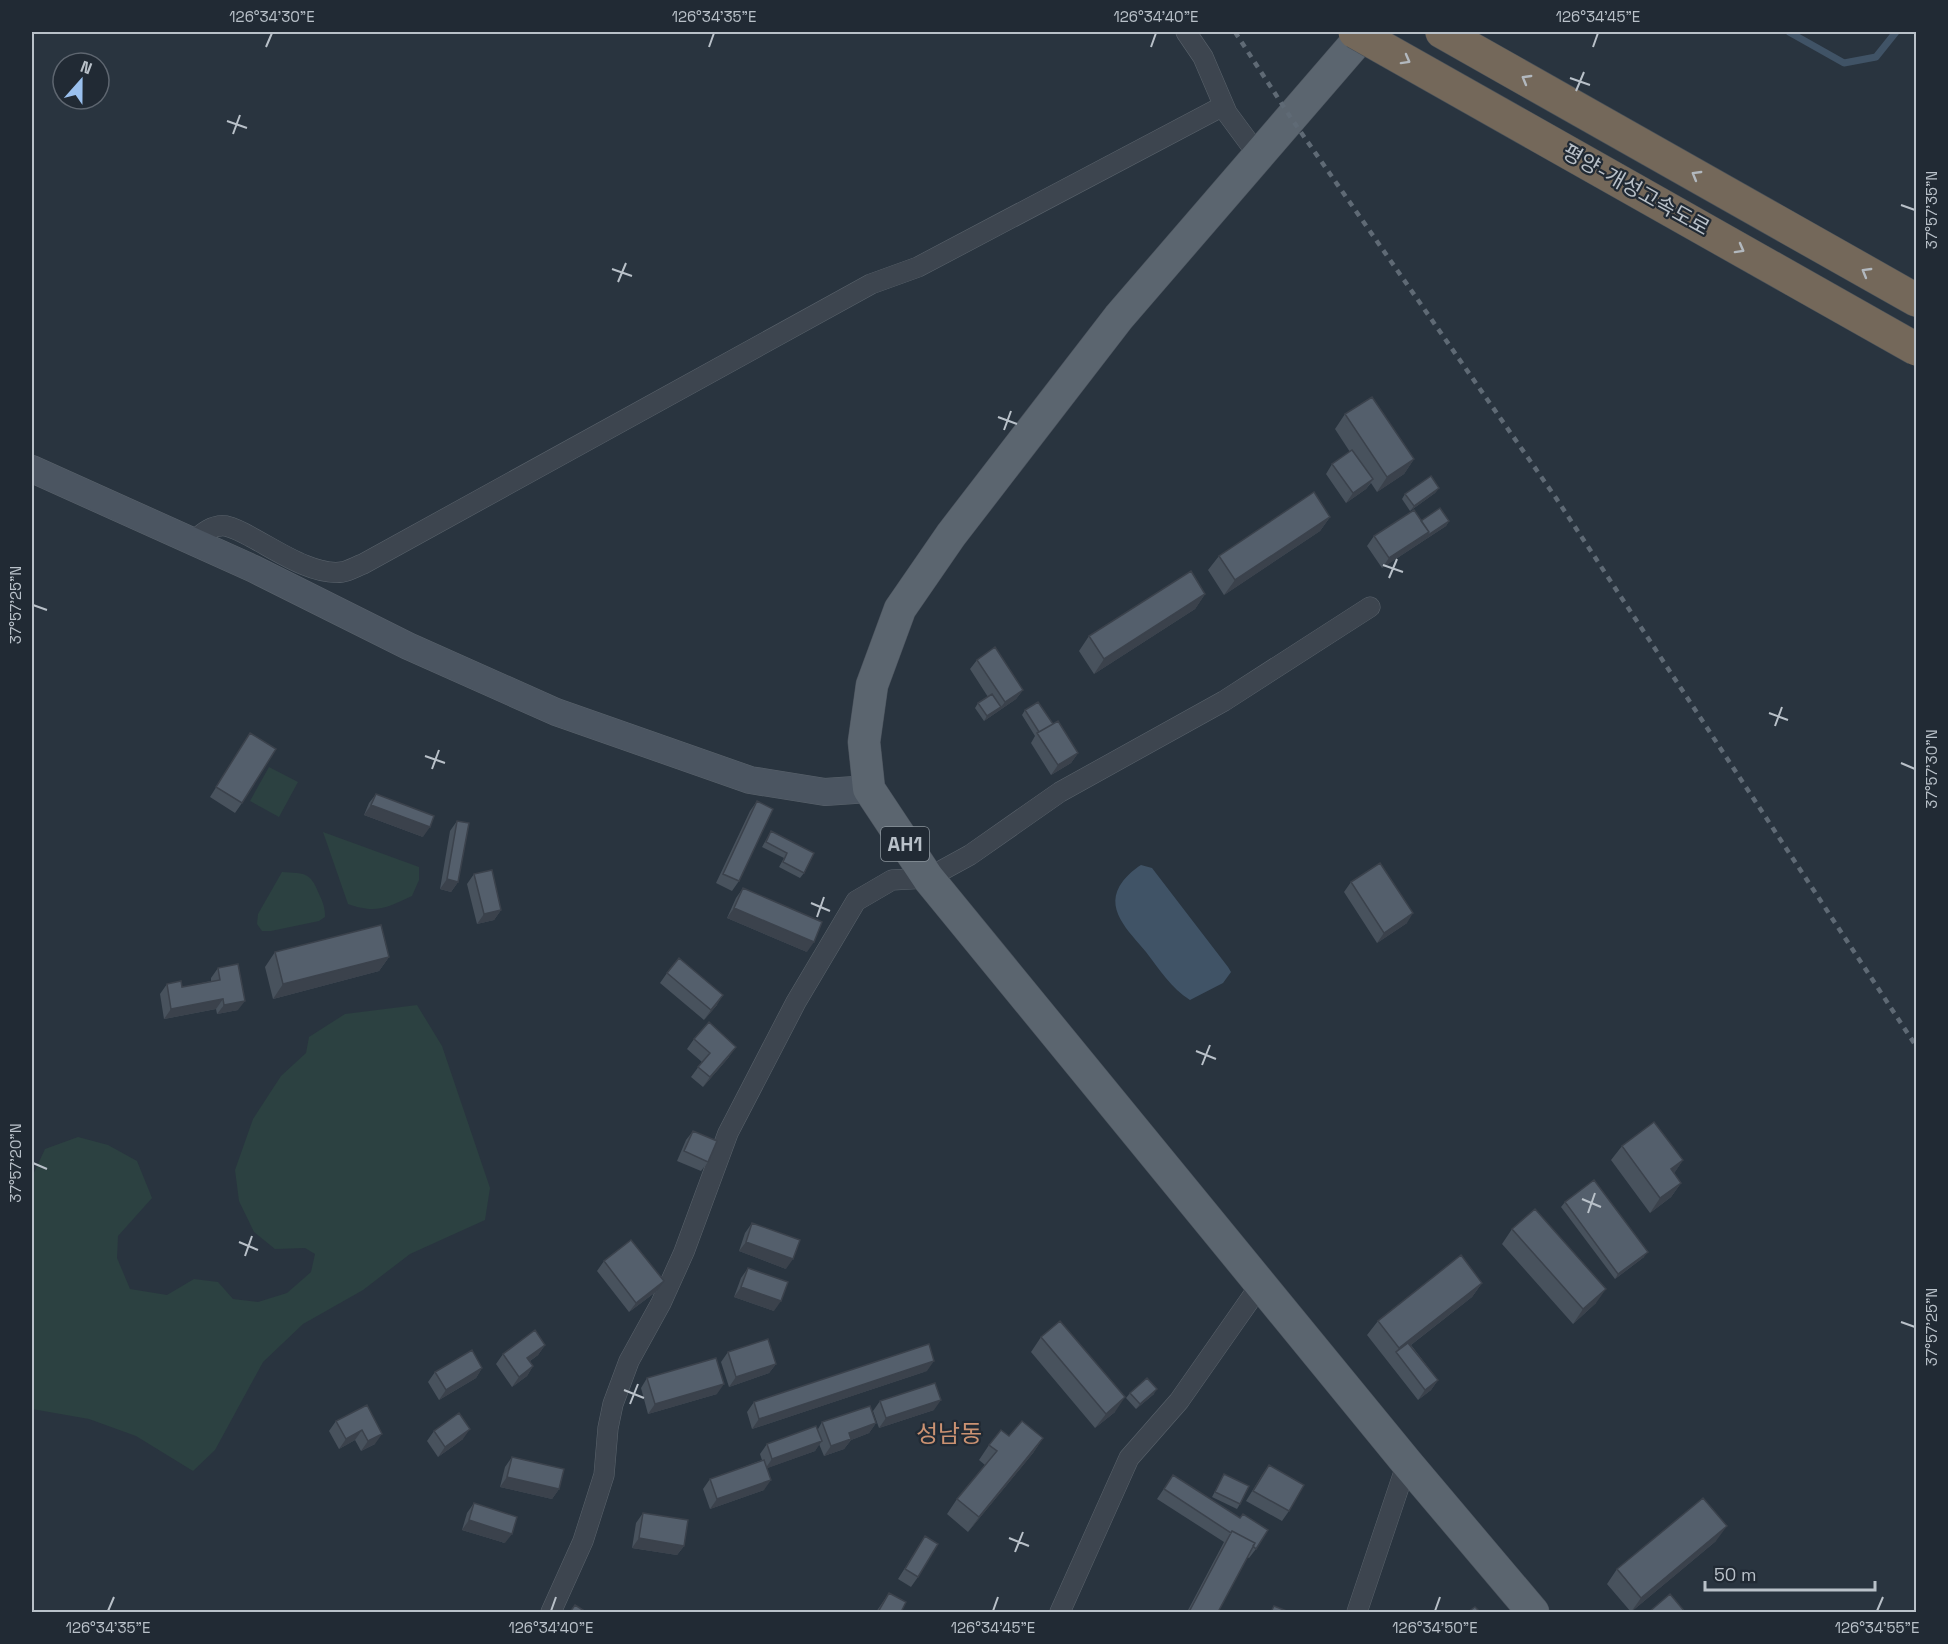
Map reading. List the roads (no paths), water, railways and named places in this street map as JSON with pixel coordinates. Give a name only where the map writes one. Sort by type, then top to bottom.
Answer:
[{"type":"highway","name":"평양-개성고속도로","points":[[1355,32],[1917,349]]},
{"type":"highway","name":"평양-개성고속도로","points":[[1442,32],[1917,300]]},
{"type":"main road","name":"AH1","points":[[1365,32],[1119,317],[951,535],[900,609],[872,685],[864,742],[869,789],[928,878],[1407,1463],[1533,1612]]},
{"type":"street","points":[[1186,32],[1203,57],[1227,114],[1258,155]]},
{"type":"street","points":[[194,542],[202,532],[226,526],[304,564],[324,571],[342,572],[363,564],[871,284],[918,267],[1223,106]]},
{"type":"street","points":[[32,469],[254,569],[408,646],[555,712],[750,780],[825,792],[869,789]]},
{"type":"street","points":[[551,1612],[583,1541],[604,1475],[608,1428],[613,1404],[629,1361],[661,1303],[684,1252],[728,1133],[796,1002],[856,901],[892,880],[928,878],[970,855],[1060,792],[1224,701],[1370,607]]},
{"type":"street","points":[[1060,1612],[1129,1458],[1179,1401],[1261,1284]]},
{"type":"street","points":[[1357,1612],[1407,1463]]},
{"type":"water","points":[[1141,865],[1152,868],[1228,967],[1231,972],[1223,983],[1190,1000],[1171,984],[1120,919],[1115,901],[1117,891],[1127,876]]},
{"type":"waterway","points":[[1789,32],[1844,63],[1876,57],[1896,32]]},
{"type":"railway","points":[[1235,32],[1291,118],[1556,498],[1916,1046]]},
{"type":"district","name":"성남동","points":[[949,1434]]}]
